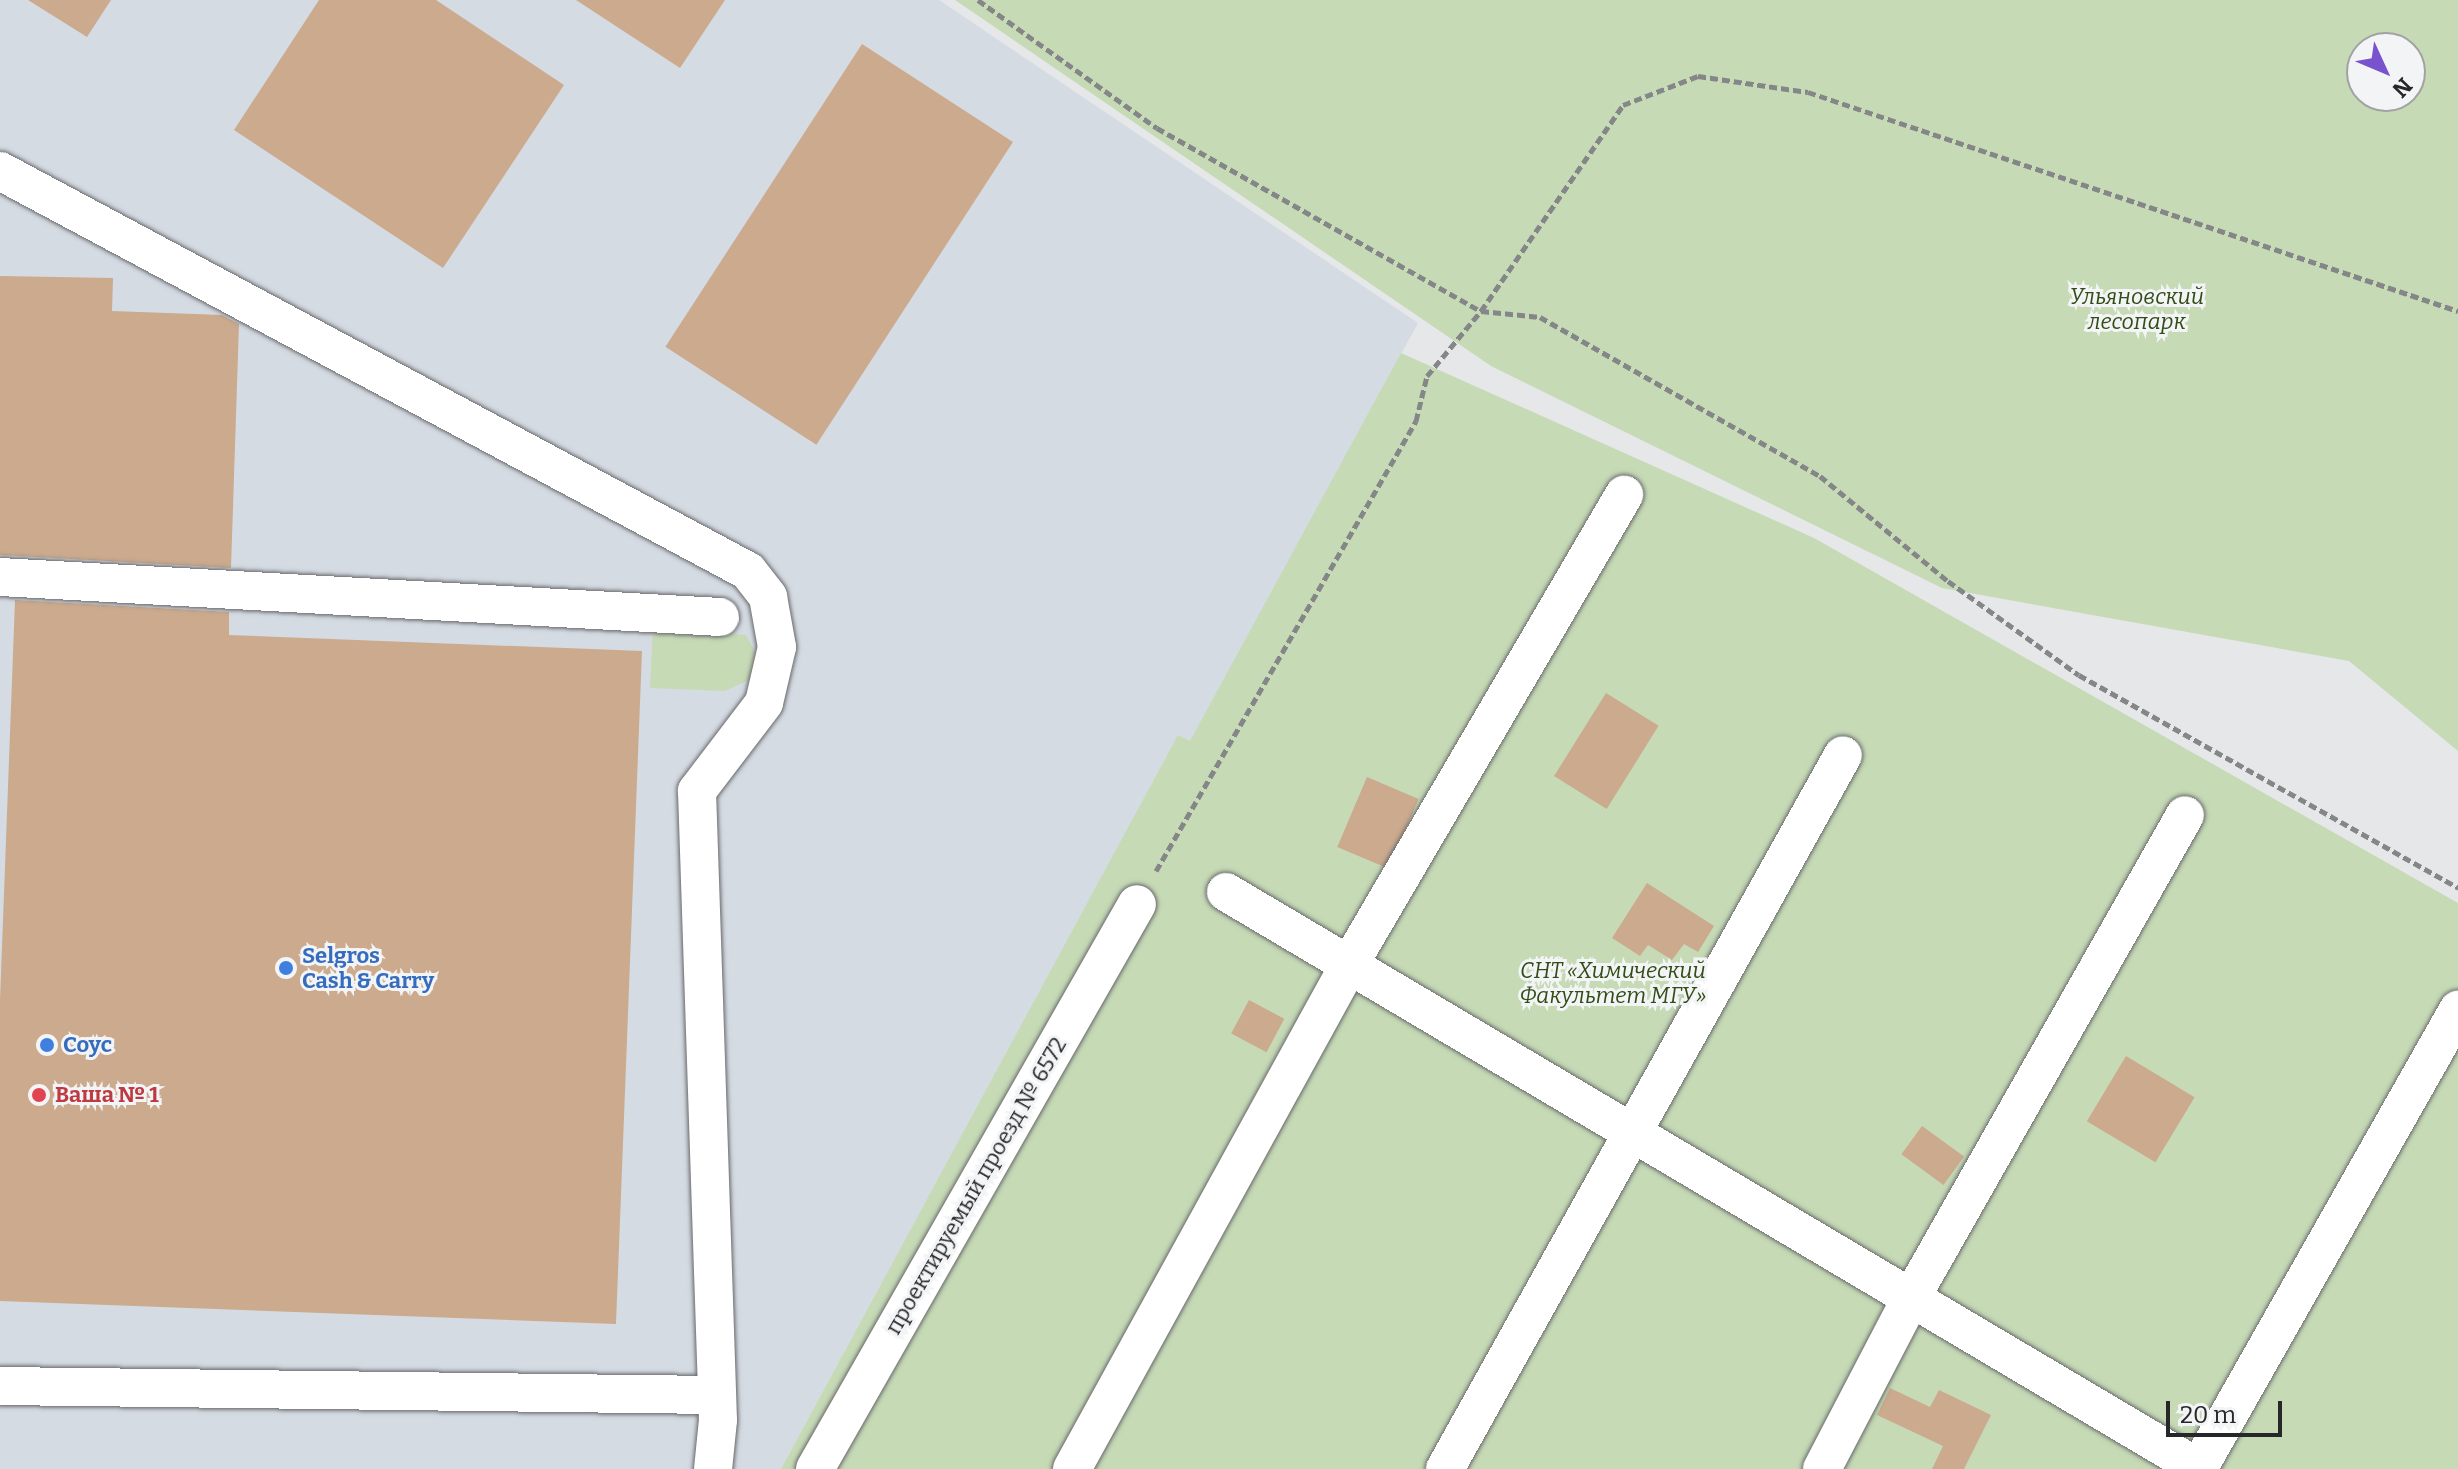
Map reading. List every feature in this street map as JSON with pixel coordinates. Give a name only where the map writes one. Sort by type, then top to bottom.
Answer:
[{"type":"street","points":[[0,171],[748,571],[768,597],[777,647],[764,703],[697,791],[717,1395],[713,1469]]},
{"type":"street","points":[[1072,1469],[1349,965],[1624,495]]},
{"type":"street","points":[[0,577],[720,617]]},
{"type":"street","points":[[1445,1469],[1843,755]]},
{"type":"street","points":[[1822,1469],[1911,1298],[2185,815]]},
{"type":"street","points":[[1226,892],[2199,1469],[2458,1010]]},
{"type":"street","name":"проектируемый проезд № 6572","points":[[815,1469],[1137,904]]},
{"type":"street","points":[[0,1386],[717,1395]]},
{"type":"path","points":[[978,0],[1157,128],[1481,311],[1540,317],[1820,476],[1948,581],[2079,675],[2458,888]]},
{"type":"path","points":[[1137,904],[1416,421],[1427,376],[1481,311],[1623,105],[1698,76],[1808,92],[2458,311]]},
{"type":"shaded area","points":[[0,0],[939,0],[1418,323],[1190,742],[1178,736],[781,1469],[0,1469]]},
{"type":"green space","name":"Ульяновский лесопарк","points":[[955,0],[2458,0],[2458,751],[2349,661],[1942,588],[1491,366]]},
{"type":"green space","name":"СНТ «Химический Факультет МГУ»","points":[[1401,353],[1814,538],[2458,903],[2458,1469],[781,1469],[1178,735],[1190,741]]},
{"type":"green space","points":[[653,625],[746,635],[761,663],[756,677],[725,691],[650,688]]},
{"type":"building","points":[[28,0],[111,0],[87,37]]},
{"type":"building","points":[[319,0],[436,0],[564,85],[443,268],[234,130]]},
{"type":"building","points":[[576,0],[725,0],[680,68]]},
{"type":"building","points":[[862,44],[1013,142],[816,445],[665,347]]},
{"type":"building","points":[[0,276],[113,278],[112,311],[222,315],[239,324],[231,568],[0,555]]},
{"type":"building","points":[[15,600],[229,612],[229,635],[642,651],[616,1324],[0,1301],[0,1000]]},
{"type":"building","points":[[1606,693],[1659,726],[1607,809],[1554,776]]},
{"type":"building","points":[[1367,777],[1419,799],[1389,869],[1337,847]]},
{"type":"building","points":[[1647,883],[1714,926],[1698,952],[1684,944],[1672,960],[1648,945],[1640,956],[1612,938]]},
{"type":"building","points":[[1249,1000],[1284,1019],[1266,1052],[1231,1034]]},
{"type":"building","points":[[2126,1056],[2195,1097],[2155,1162],[2087,1121]]},
{"type":"building","points":[[1922,1126],[1964,1157],[1943,1185],[1901,1154]]},
{"type":"building","points":[[1890,1388],[1930,1407],[1939,1390],[1991,1415],[1964,1469],[1932,1469],[1943,1446],[1877,1415]]},
{"type":"place","name":"Selgros Cash & Carry","points":[[286,968]]},
{"type":"place","name":"Соус","points":[[47,1045]]},
{"type":"place","name":"Ваша № 1","points":[[39,1095]]}]
